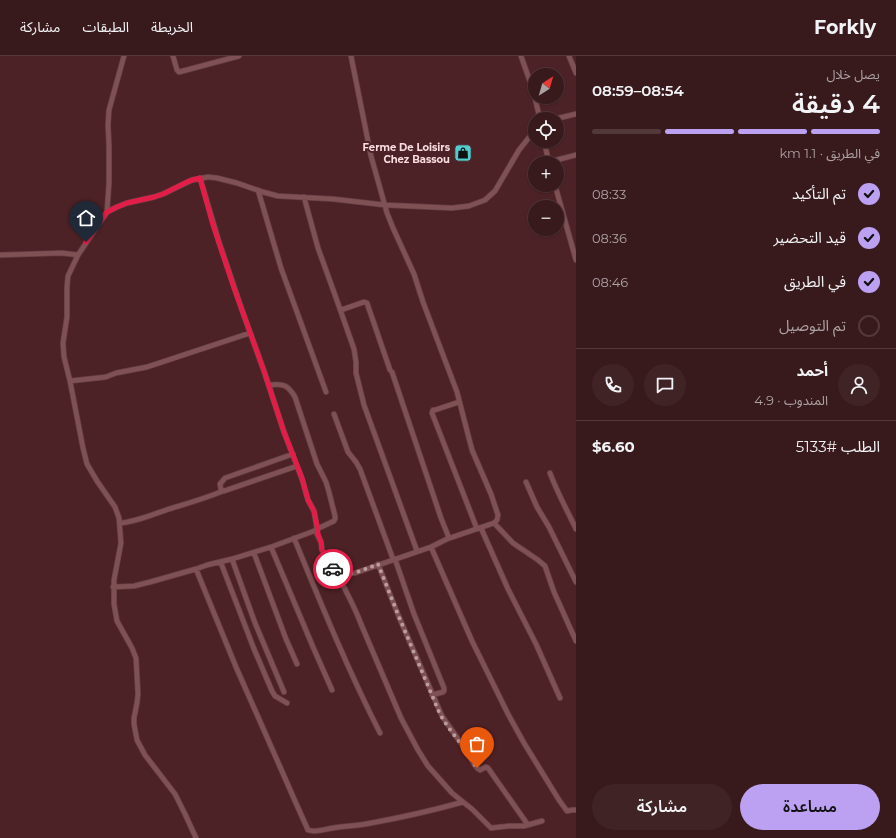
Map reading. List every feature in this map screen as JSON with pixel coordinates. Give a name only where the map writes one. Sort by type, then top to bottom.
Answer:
[{"type":"street","points":[[107,212],[109,183],[108,117],[124,56]]},
{"type":"street","points":[[173,56],[179,72],[239,56]]},
{"type":"street","points":[[338,575],[355,573],[431,547],[449,538],[494,523],[497,520],[498,515],[491,494],[472,450],[457,392],[423,302],[417,280],[389,219],[371,156],[351,56]]},
{"type":"street","points":[[521,56],[538,112]]},
{"type":"street","points":[[569,56],[576,74]]},
{"type":"street","points":[[564,117],[576,114]]},
{"type":"street","points":[[196,838],[179,800],[140,748],[137,740],[134,724],[138,702],[136,658],[117,621],[113,588],[121,543],[120,523],[115,507],[87,464],[63,351],[68,276],[78,254],[107,212],[127,203],[163,194],[189,181],[208,177],[237,183],[278,196],[333,199],[385,205],[452,208],[468,206],[485,200],[495,191],[519,150],[528,139]]},
{"type":"street","points":[[564,158],[576,155]]},
{"type":"street","points":[[200,178],[219,242],[250,333],[284,432],[302,478],[308,500],[314,511],[318,534],[324,553],[338,575],[356,612],[401,718],[418,750],[428,766],[452,793],[492,828],[524,826],[542,821]]},
{"type":"street","points":[[258,190],[283,273],[326,392]]},
{"type":"street","points":[[557,192],[576,260]]},
{"type":"street","points":[[304,197],[318,248],[354,349],[356,373],[364,405],[369,415],[417,551]]},
{"type":"street","points":[[0,254],[78,254]]},
{"type":"street","points":[[341,310],[364,302],[367,303],[449,538]]},
{"type":"street","points":[[70,381],[106,377],[116,373],[147,367],[250,333]]},
{"type":"street","points":[[113,588],[134,586],[207,565],[232,560],[272,547],[332,523],[335,519],[329,492],[317,464],[295,398],[286,386],[281,384],[269,385]]},
{"type":"street","points":[[459,402],[433,410],[432,413],[479,528],[536,644],[560,698]]},
{"type":"street","points":[[334,414],[348,452],[360,469],[414,614],[422,629],[445,690],[432,695]]},
{"type":"street","points":[[223,491],[220,484],[223,479],[293,454]]},
{"type":"street","points":[[120,523],[146,517],[198,501],[297,466]]},
{"type":"street","points":[[550,473],[557,491],[576,529]]},
{"type":"street","points":[[526,482],[576,582]]},
{"type":"street","points":[[494,523],[513,543],[538,560],[544,566],[576,641]]},
{"type":"street","points":[[294,538],[321,605],[380,733]]},
{"type":"street","points":[[272,547],[312,647],[332,690]]},
{"type":"street","points":[[431,547],[479,655],[520,738],[563,806],[568,811],[576,810]]},
{"type":"street","points":[[254,553],[286,639],[297,664]]},
{"type":"street","points":[[232,560],[255,623],[284,692]]},
{"type":"street","points":[[221,563],[272,691],[275,696],[287,703]]},
{"type":"street","points":[[378,564],[399,617],[442,716],[468,752],[477,768],[480,770],[486,767],[488,768],[528,825]]},
{"type":"street","points":[[196,569],[236,668],[281,768],[294,802],[308,830],[317,831],[334,827],[366,824],[463,802]]},
{"type":"way so far","points":[[333,569],[336,574],[340,576],[355,573],[378,564],[439,712],[446,724],[468,752],[477,768]]},
{"type":"place","name":"Ferme De Loisirs Chez Bassou","points":[[463,153]]},
{"type":"route","points":[[86,242],[107,212],[127,203],[144,200],[163,194],[189,181],[200,178],[213,225],[234,288],[284,432],[302,478],[308,500],[314,511],[322,550],[333,569]]}]
